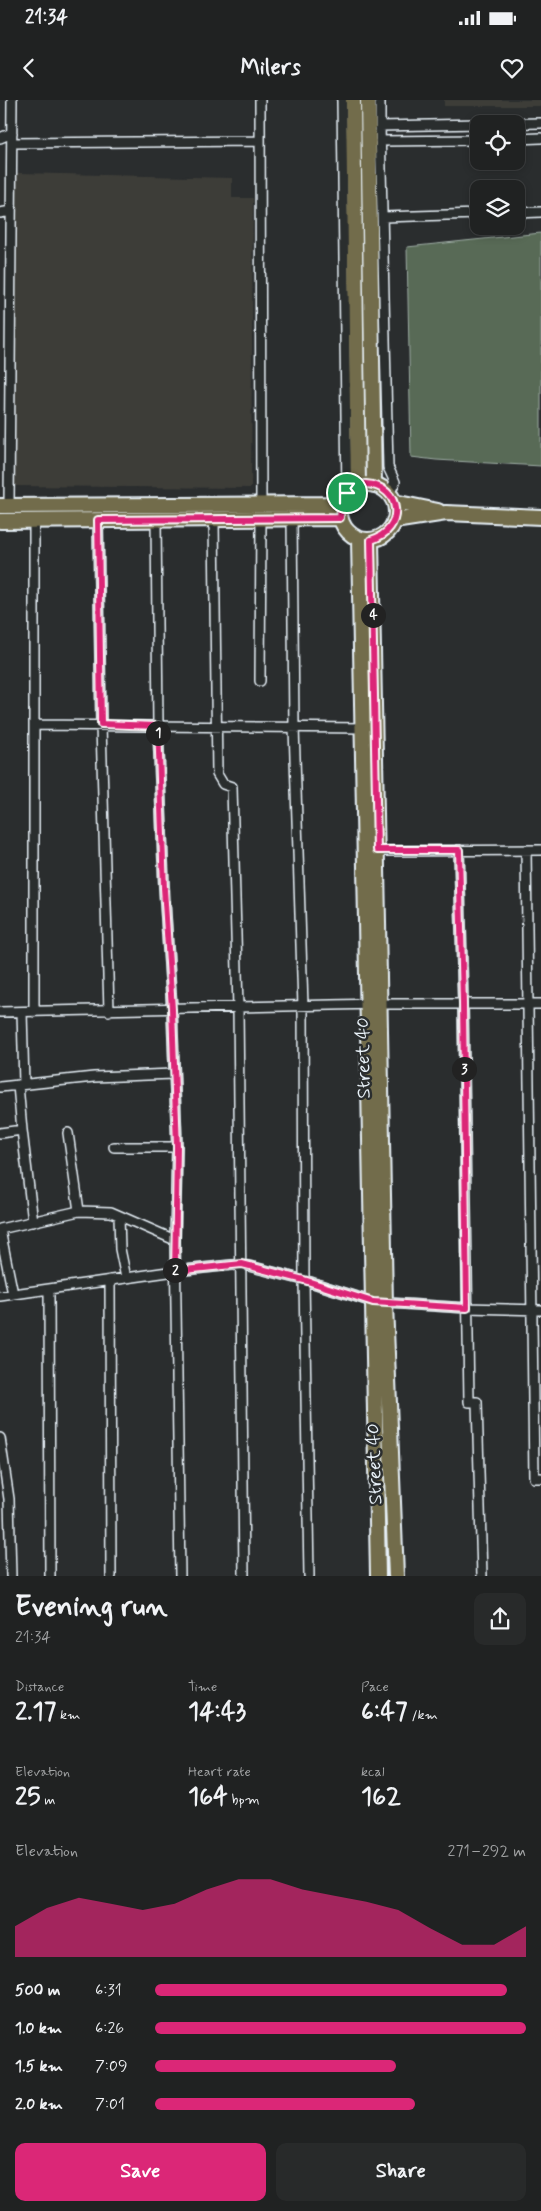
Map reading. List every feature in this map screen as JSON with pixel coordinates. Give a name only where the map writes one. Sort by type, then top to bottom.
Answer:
[{"type":"main road","points":[[353,100],[354,149],[347,500],[344,528],[351,535],[365,539],[385,534],[394,521],[396,511],[391,498]]},
{"type":"main road","points":[[368,100],[377,146],[374,485]]},
{"type":"main road","points":[[354,149],[377,146]]},
{"type":"main road","points":[[0,521],[292,519],[347,500],[374,485]]},
{"type":"main road","points":[[374,485],[391,498],[446,513]]},
{"type":"main road","points":[[5,506],[261,504],[347,500]]},
{"type":"main road","points":[[394,521],[446,513],[541,517]]},
{"type":"main road","points":[[365,539],[374,1004]]},
{"type":"main road","name":"Street 40","points":[[369,728],[377,850],[374,1004],[379,1303],[396,1576]]},
{"type":"main road","points":[[378,1576],[379,1303]]},
{"type":"street","points":[[5,506],[10,340],[12,100]]},
{"type":"street","points":[[260,100],[261,504]]},
{"type":"street","points":[[342,100],[347,500]]},
{"type":"street","points":[[380,100],[380,126],[377,146],[383,217],[388,467],[395,482],[391,498]]},
{"type":"street","points":[[525,123],[541,122]]},
{"type":"street","points":[[380,126],[470,124]]},
{"type":"street","points":[[450,125],[450,140]]},
{"type":"street","points":[[0,138],[12,133]]},
{"type":"street","points":[[525,139],[541,138]]},
{"type":"street","points":[[377,146],[470,140]]},
{"type":"street","points":[[12,143],[260,141]]},
{"type":"street","points":[[0,213],[11,211]]},
{"type":"street","points":[[525,213],[541,212]]},
{"type":"street","points":[[383,217],[470,214]]},
{"type":"street","points":[[0,275],[11,274]]},
{"type":"street","points":[[0,342],[10,340]]},
{"type":"street","points":[[260,680],[261,519]]},
{"type":"street","points":[[292,519],[294,727],[303,1006],[304,1280],[309,1576]]},
{"type":"street","points":[[98,520],[101,724],[109,1011]]},
{"type":"street","points":[[156,520],[158,726],[177,1147],[175,1271],[180,1576]]},
{"type":"street","points":[[214,520],[216,774],[223,784],[232,787],[242,1264],[244,1576]]},
{"type":"street","points":[[34,521],[34,1012]]},
{"type":"street","points":[[34,725],[101,724],[369,728]]},
{"type":"street","points":[[377,850],[541,850]]},
{"type":"street","points":[[459,850],[469,1402],[478,1402],[482,1576]]},
{"type":"street","points":[[526,850],[536,1310],[534,1478],[541,1478]]},
{"type":"street","points":[[0,1012],[374,1004],[541,1004]]},
{"type":"street","points":[[22,1012],[22,1130],[33,1222]]},
{"type":"street","points":[[0,1087],[94,1077],[174,1074]]},
{"type":"street","points":[[0,1133],[22,1130]]},
{"type":"street","points":[[68,1133],[79,1212]]},
{"type":"street","points":[[114,1147],[177,1147]]},
{"type":"street","points":[[13,1294],[0,1230],[79,1212],[111,1212],[175,1240]]},
{"type":"street","points":[[119,1216],[120,1249],[126,1278]]},
{"type":"street","points":[[0,1296],[175,1271],[242,1264],[304,1280],[379,1303],[536,1310]]},
{"type":"street","points":[[110,1280],[111,1576]]},
{"type":"street","points":[[48,1289],[50,1576]]},
{"type":"street","points":[[0,1438],[9,1499],[10,1576]]},
{"type":"shaded area","points":[[444,100],[541,100],[541,106],[444,106]]},
{"type":"shaded area","points":[[17,173],[232,178],[232,198],[253,198],[251,488],[14,486]]},
{"type":"green space","points":[[541,233],[541,466],[411,457],[407,247]]},
{"type":"route","points":[[374,485],[382,488],[389,494],[394,502],[396,511],[391,528],[379,538],[371,540],[377,850],[459,850],[467,1308],[373,1302],[304,1280],[242,1264],[175,1271],[177,1147],[158,726],[101,724],[98,520],[340,518],[341,504],[347,493],[358,486],[374,485]]}]
